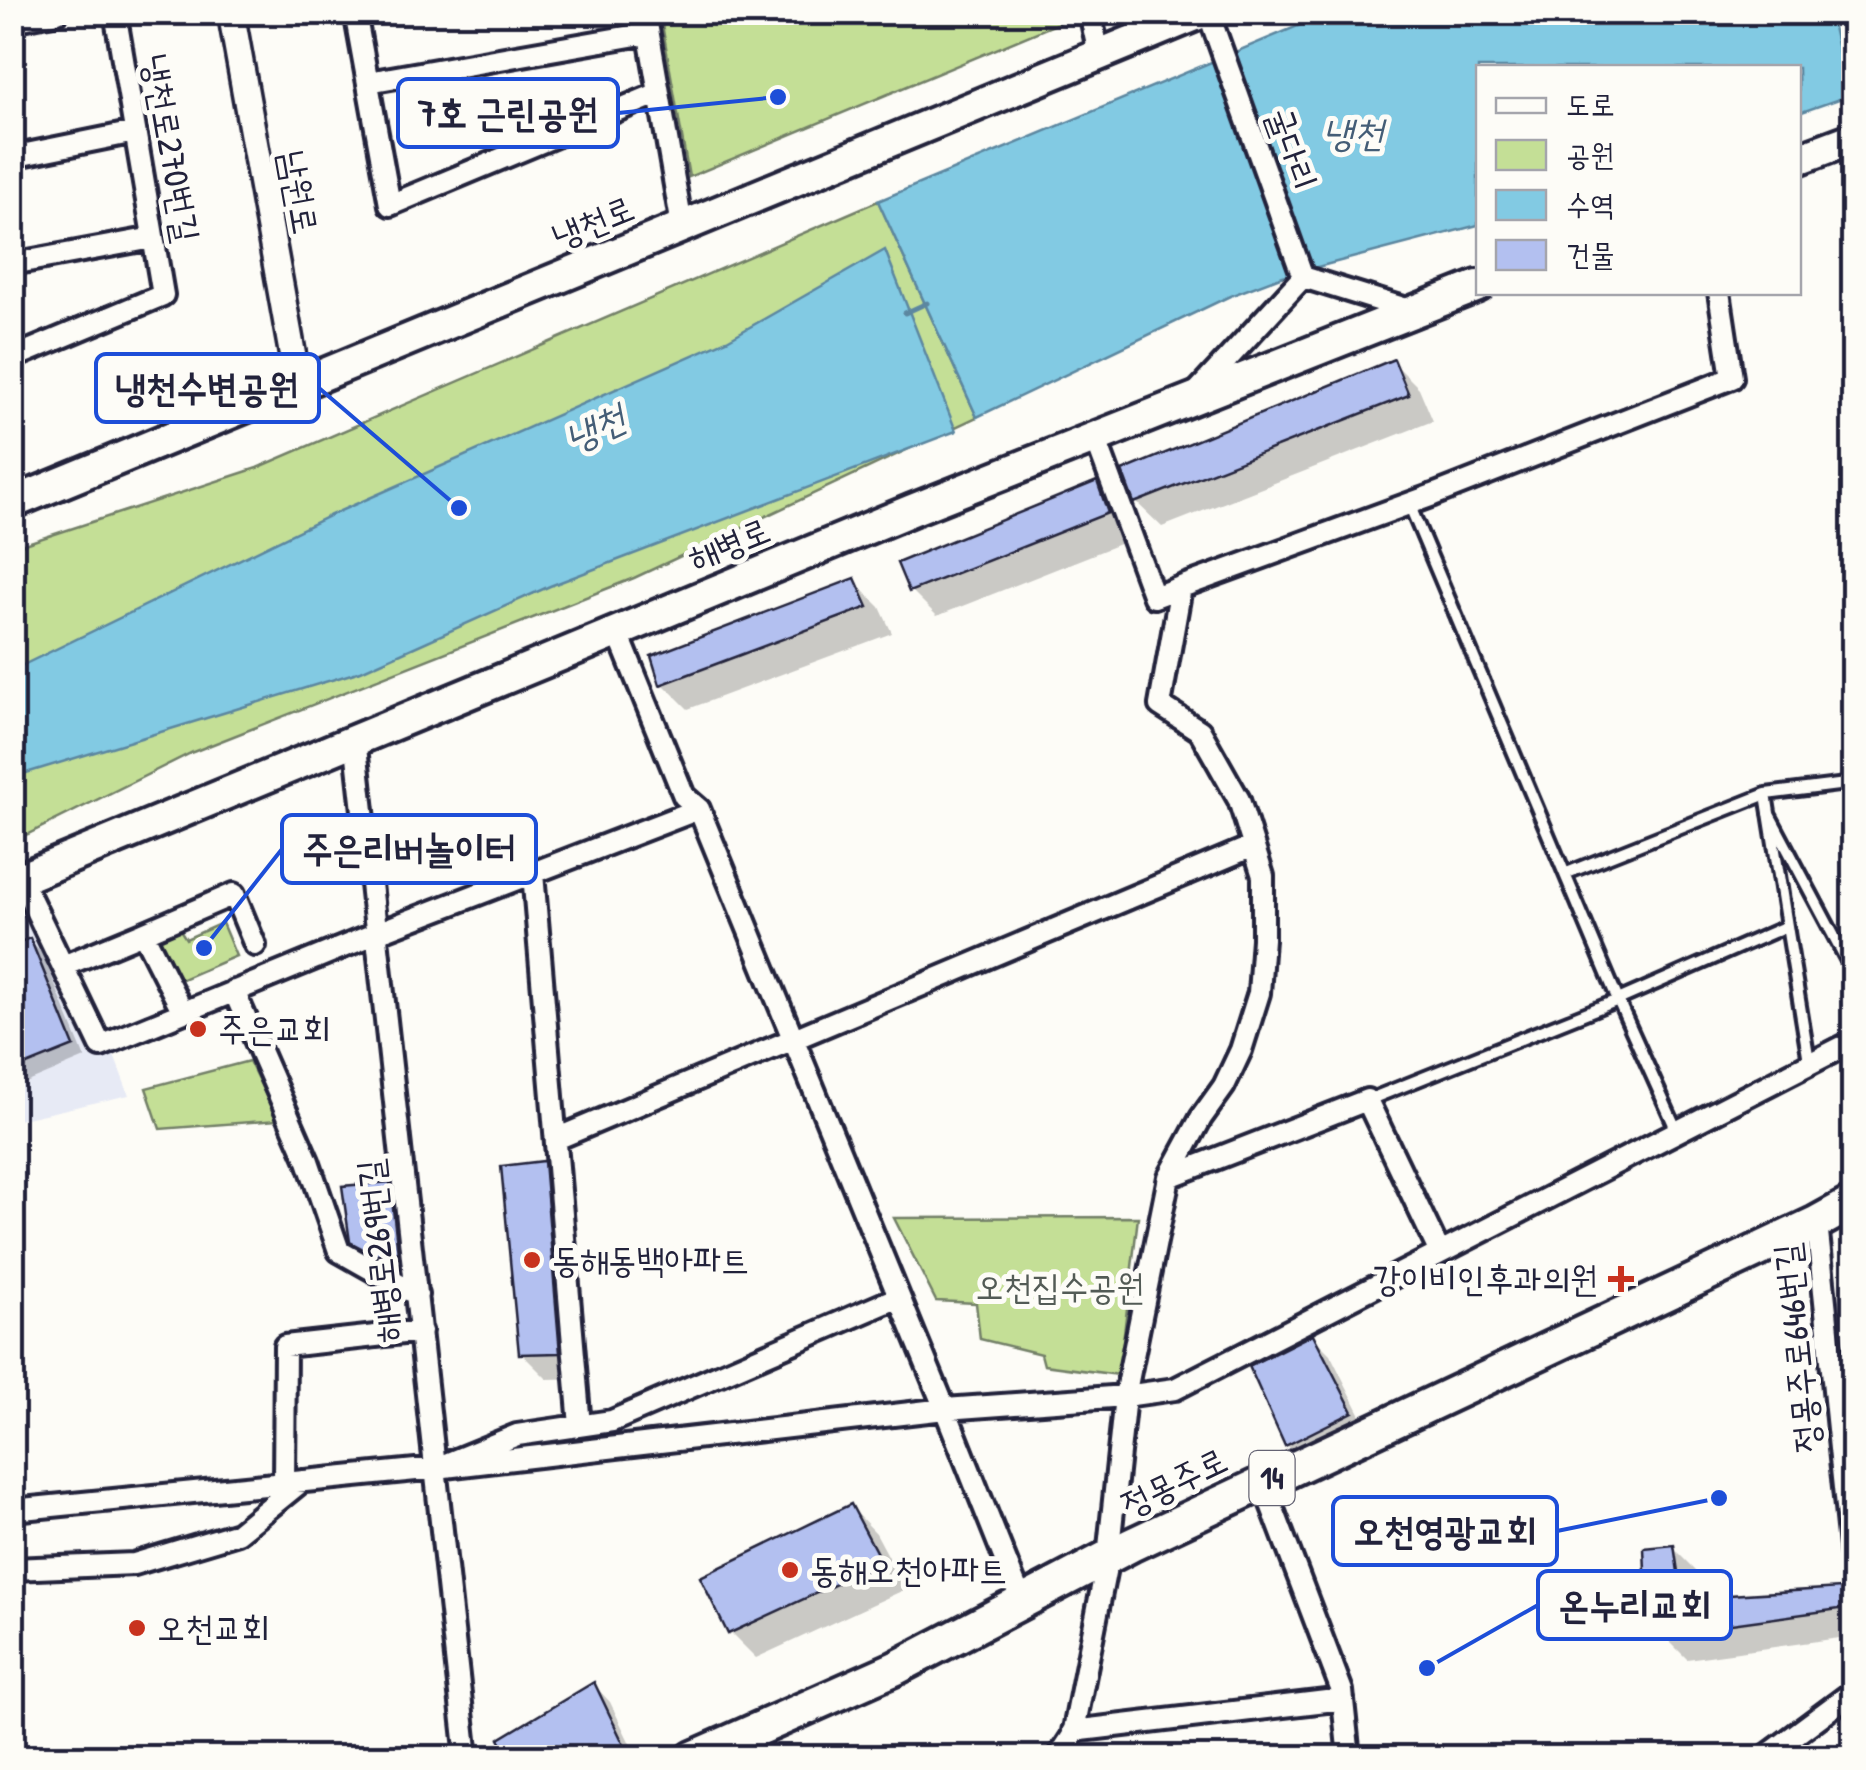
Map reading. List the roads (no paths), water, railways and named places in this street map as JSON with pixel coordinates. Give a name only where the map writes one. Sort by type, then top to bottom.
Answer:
[{"type":"main road","name":"냉천로","points":[[12,503],[1206,12]]},
{"type":"main road","points":[[1801,158],[1854,138]]},
{"type":"main road","name":"해병로","points":[[16,881],[616,631],[1476,287]]},
{"type":"main road","name":"정몽주로","points":[[693,1758],[896,1668],[1262,1482],[1854,1202]]},
{"type":"street","points":[[12,21],[58,12]]},
{"type":"street","name":"냉천로270번길","points":[[12,358],[163,295],[115,12]]},
{"type":"street","name":"남원로","points":[[230,12],[298,385]]},
{"type":"street","points":[[355,12],[390,205],[659,93]]},
{"type":"street","points":[[1090,12],[1098,55]]},
{"type":"street","name":"굴다리","points":[[1206,12],[1302,275]]},
{"type":"street","points":[[368,82],[647,23],[682,226]]},
{"type":"street","points":[[12,157],[135,132]]},
{"type":"street","points":[[12,264],[153,238]]},
{"type":"street","points":[[1189,400],[1302,275],[1414,311]]},
{"type":"street","points":[[1095,437],[1154,597],[1409,504],[1732,378],[1718,295]]},
{"type":"street","points":[[1058,1758],[1073,1731],[1108,1558],[1126,1396],[1169,1177],[1224,1086],[1241,1050],[1259,993],[1263,876],[1239,800],[1200,731],[1160,706],[1181,587]]},
{"type":"street","points":[[616,631],[684,796],[699,808],[1022,1602]]},
{"type":"street","name":"해병로269번길","points":[[356,738],[466,1758]]},
{"type":"street","points":[[16,881],[101,1046],[699,808]]},
{"type":"street","points":[[556,1139],[1253,846]]},
{"type":"street","points":[[533,873],[580,1426]]},
{"type":"street","points":[[62,966],[234,894],[255,945]]},
{"type":"street","points":[[142,933],[183,1012]]},
{"type":"street","points":[[234,991],[308,1161],[339,1251],[416,1296]]},
{"type":"street","points":[[12,1510],[436,1468],[945,1409],[1175,1389],[1854,1041]]},
{"type":"street","points":[[1169,1177],[1367,1100],[1440,1254]]},
{"type":"street","name":"정몽주로646번길","points":[[1817,1222],[1854,1586]]},
{"type":"street","points":[[436,1468],[518,1435],[612,1422],[899,1296]]},
{"type":"street","points":[[293,1482],[285,1346],[421,1331]]},
{"type":"street","points":[[12,1569],[134,1564],[238,1533],[293,1482]]},
{"type":"street","points":[[1262,1482],[1343,1699],[1349,1758]]},
{"type":"street","points":[[1764,1758],[1854,1691]]},
{"type":"street","points":[[1073,1731],[1343,1699]]},
{"type":"lane","points":[[1409,504],[1677,1132]]},
{"type":"lane","points":[[1567,873],[1766,794],[1854,783]]},
{"type":"lane","points":[[1766,794],[1809,1061]]},
{"type":"lane","points":[[1768,814],[1854,974]]},
{"type":"lane","points":[[1367,1100],[1618,1000],[1786,926]]},
{"type":"water","name":"냉천","points":[[1329,13],[1830,13],[1848,96],[1801,112],[1801,65],[1476,65],[1476,226],[1283,276],[1230,296],[977,417],[878,201]]},
{"type":"water","points":[[885,250],[956,431],[550,586],[361,671],[13,777],[13,670],[331,515],[727,340]]},
{"type":"waterway","name":"냉천","points":[[905,313],[927,303]]},
{"type":"place","name":"7호 근린공원","points":[[778,97]]},
{"type":"place","name":"냉천수변공원","points":[[459,508]]},
{"type":"place","name":"주은리버놀이터","points":[[204,948]]},
{"type":"place","name":"주은교회","points":[[198,1029]]},
{"type":"place","name":"동해동백아파트","points":[[532,1260]]},
{"type":"place","name":"강이비인후과의원","points":[[1621,1279]]},
{"type":"place","name":"오천영광교회","points":[[1719,1498]]},
{"type":"place","name":"동해오천아파트","points":[[790,1570]]},
{"type":"place","name":"오천교회","points":[[137,1628]]},
{"type":"place","name":"온누리교회","points":[[1427,1668]]},
{"type":"park label","name":"오천집수공원","points":[[1060,1287]]}]
